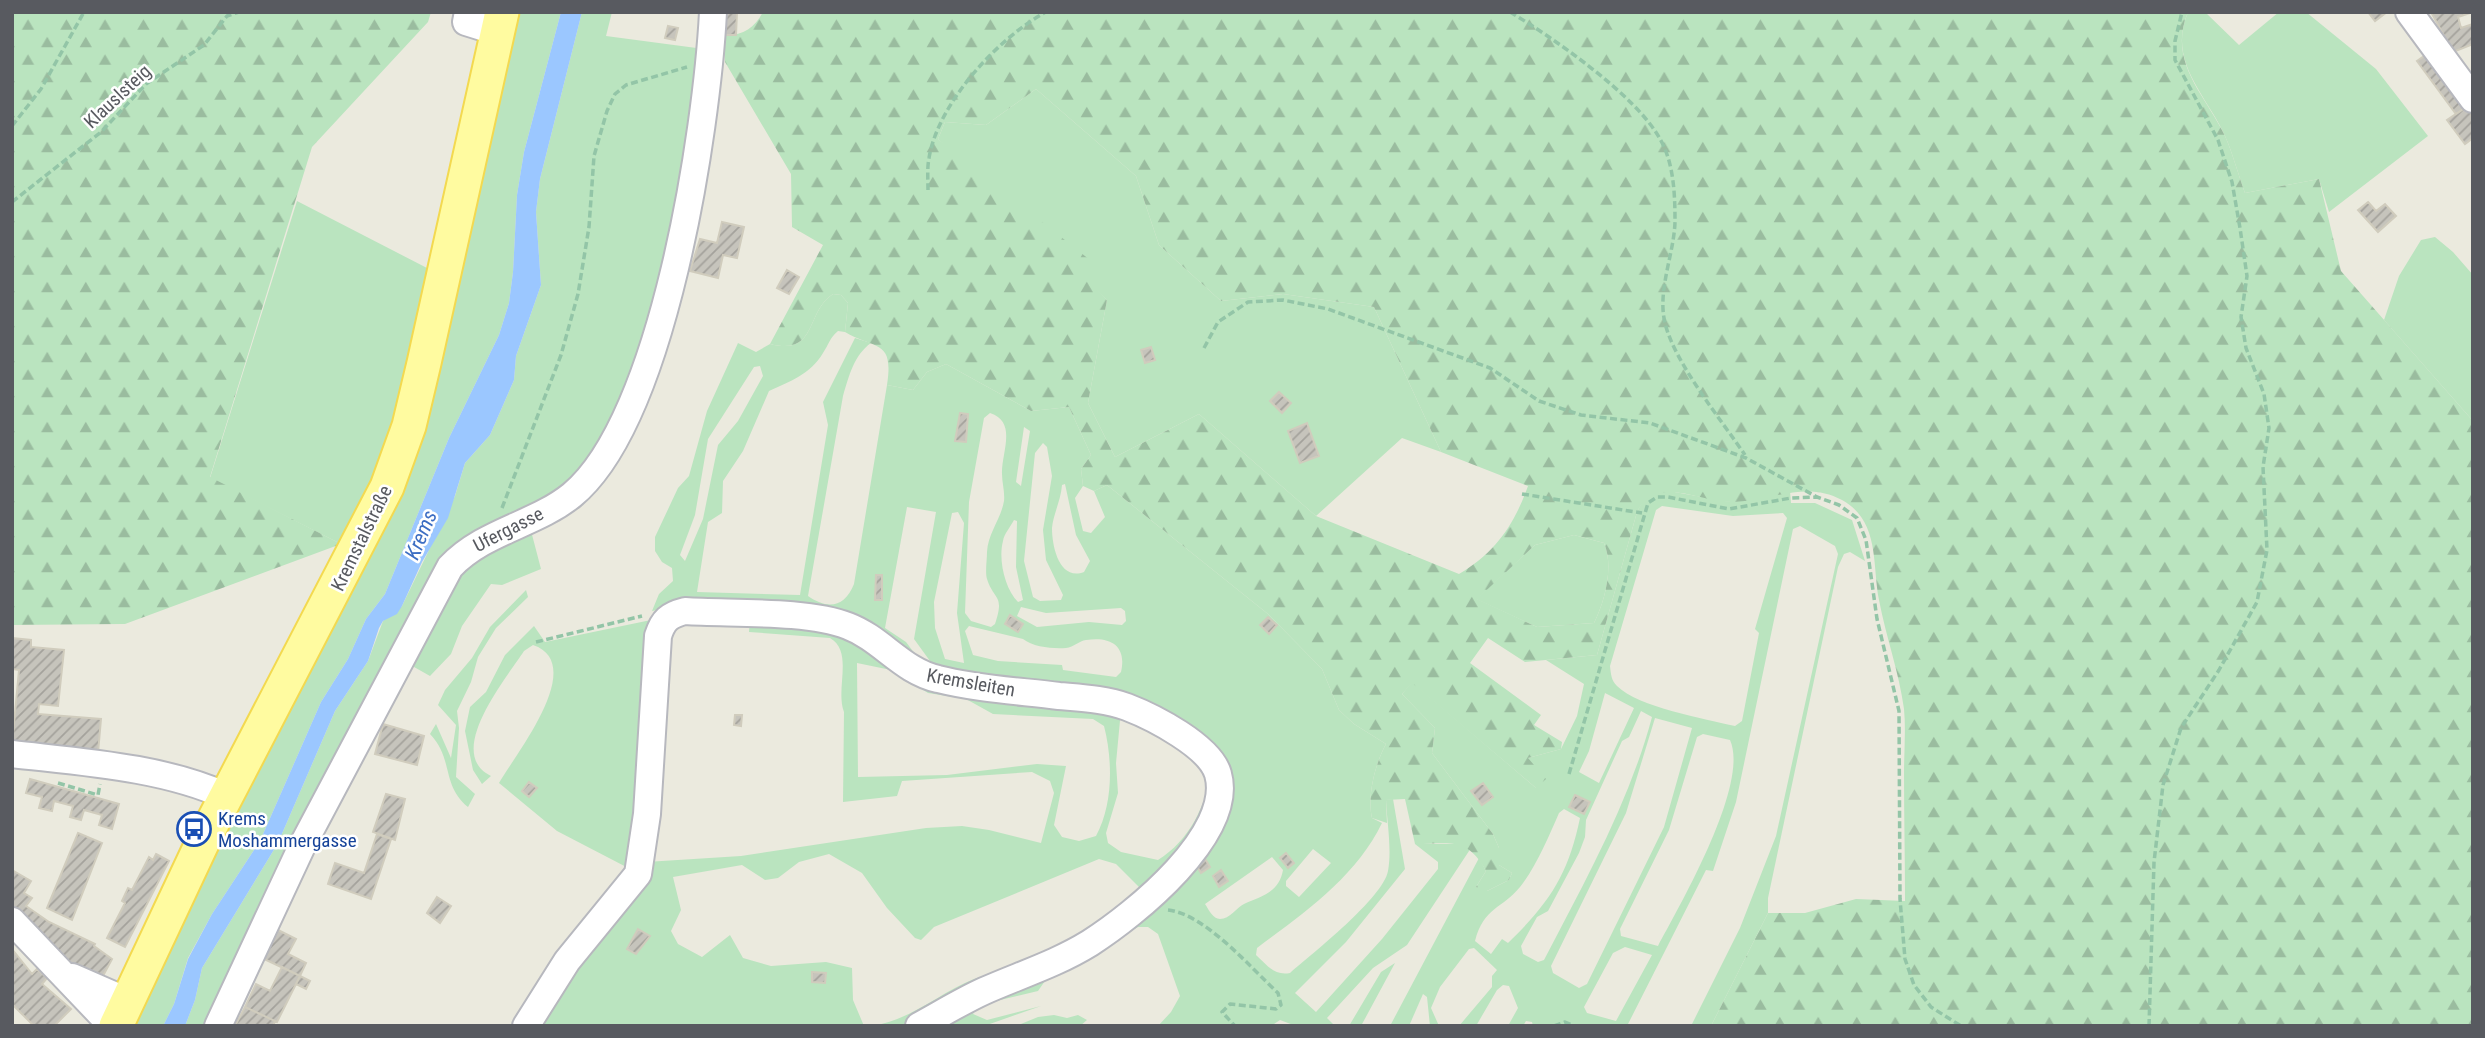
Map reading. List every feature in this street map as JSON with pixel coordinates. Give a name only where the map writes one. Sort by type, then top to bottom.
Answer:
[{"type":"main road","name":"Kremstalstraße","points":[[118,1018],[226,796],[387,488],[409,426],[500,22]]},
{"type":"street","points":[[468,12],[466,22],[500,22]]},
{"type":"street","name":"Ufergasse","points":[[218,1026],[302,846],[433,596],[457,560],[491,536],[572,495],[603,458],[635,399],[672,279],[683,230],[709,62],[713,12]]},
{"type":"street","points":[[2409,12],[2473,99]]},
{"type":"street","name":"Kremsleiten","points":[[662,623],[671,614],[685,611],[835,622],[863,634],[920,674],[988,688],[1101,700],[1126,706],[1185,738],[1208,757],[1217,772],[1220,787],[1218,804],[1211,824],[1172,876],[1135,910],[1090,943],[1038,971],[985,991],[919,1026]]},
{"type":"street","points":[[526,1026],[567,961],[638,874],[647,814],[657,646],[662,623]]},
{"type":"street","points":[[12,754],[103,765],[205,786],[226,796]]},
{"type":"street","points":[[12,921],[61,972],[118,1018]]},
{"type":"path","points":[[12,126],[41,89],[84,12]]},
{"type":"path","name":"Klauslsteig","points":[[12,202],[101,132],[146,85],[204,45],[227,16],[239,12]]},
{"type":"path","points":[[928,190],[929,158],[940,123],[963,86],[990,56],[1046,12]]},
{"type":"path","points":[[1510,12],[1574,56],[1634,107],[1661,139],[1674,179],[1675,225],[1665,283],[1664,322],[1677,352],[1746,458]]},
{"type":"path","points":[[2149,1026],[2154,862],[2163,785],[2181,728],[2220,670],[2257,602],[2267,550],[2263,467],[2269,428],[2264,394],[2246,348],[2243,327],[2247,276],[2241,228],[2232,182],[2218,140],[2175,60],[2175,41],[2182,12]]},
{"type":"path","points":[[491,536],[561,355],[575,307],[589,228],[594,156],[607,111],[615,94],[626,85],[709,62]]},
{"type":"path","points":[[1204,348],[1218,322],[1248,302],[1283,300],[1328,309],[1490,368],[1539,401],[1581,415],[1650,422],[1746,458],[1817,497],[1839,505],[1857,518],[1866,540],[1877,619],[1899,711],[1900,899],[1905,959],[1914,985],[1931,1007],[1961,1026]]},
{"type":"path","points":[[1522,494],[1642,513]]},
{"type":"path","points":[[1569,774],[1642,513],[1648,503],[1657,497],[1730,509],[1791,498],[1817,497]]},
{"type":"path","points":[[536,642],[649,615],[662,623]]},
{"type":"path","points":[[1135,910],[1172,910],[1186,915],[1210,930],[1278,993],[1281,1005],[1276,1009],[1230,1004],[1224,1007],[1222,1012],[1235,1026]]},
{"type":"path","points":[[1554,1026],[1565,1022],[1574,1026]]},
{"type":"green space","points":[[12,12],[431,12],[428,22],[312,147],[210,477],[341,544],[125,624],[12,625]]},
{"type":"green space","points":[[515,12],[561,12],[524,152],[517,195],[509,303],[499,335],[449,438],[385,594],[366,619],[348,659],[321,702],[260,841],[212,914],[188,958],[174,1004],[163,1026],[136,1026],[171,941],[367,559]]},
{"type":"green space","points":[[582,12],[612,12],[606,36],[704,49],[665,277],[609,433],[566,489],[489,524],[461,543],[208,1026],[185,1026],[195,1000],[202,968],[278,843],[335,711],[368,661],[383,621],[402,606],[455,496],[465,463],[490,435],[514,380],[516,356],[541,285],[536,212],[540,179]]},
{"type":"green space","points":[[763,12],[2188,12],[2183,30],[2185,62],[2225,136],[2245,193],[2319,179],[2341,271],[2473,421],[2473,1026],[1711,1026],[1768,913],[1805,913],[1856,899],[1905,901],[1904,709],[1879,600],[1872,544],[1863,519],[1854,509],[1829,494],[1815,492],[1788,493],[1733,502],[1680,493],[1655,494],[1645,500],[1637,512],[1597,655],[1525,662],[1488,638],[1470,663],[1541,715],[1534,725],[1562,742],[1561,749],[1528,758],[1546,779],[1536,788],[1412,683],[1402,694],[1435,728],[1432,753],[1493,834],[1499,848],[1499,865],[1512,873],[1509,880],[1487,891],[1479,891],[1476,887],[1486,871],[1472,852],[1456,844],[1415,844],[1405,799],[1386,800],[1387,823],[1372,818],[1373,780],[1386,744],[1354,724],[1339,710],[1322,669],[1268,614],[1107,485],[1094,491],[1083,486],[1081,469],[1091,455],[1069,407],[1031,411],[946,364],[927,372],[913,390],[887,385],[888,360],[885,353],[880,348],[845,332],[848,303],[841,295],[833,294],[824,302],[804,338],[796,344],[770,344],[823,245],[792,227],[791,174],[725,62],[723,35],[747,30]],"holes":[[[1036,89],[1136,176],[1159,245],[1221,301],[1283,294],[1374,307],[1441,452],[1528,486],[1517,513],[1493,547],[1459,574],[1316,516],[1199,414],[1115,457],[1088,403],[1107,300],[1090,282],[1100,268],[938,139],[945,122],[986,125]],[[1574,535],[1604,543],[1607,552],[1607,583],[1594,623],[1537,627],[1477,599],[1535,545]]]},
{"type":"green space","points":[[2188,12],[2205,12],[2239,45],[2279,12],[2306,12],[2376,69],[2428,136],[2329,212],[2319,179],[2245,193],[2225,136],[2185,62],[2183,30]]},
{"type":"green space","points":[[1036,89],[1136,176],[1159,245],[1221,301],[1283,294],[1374,307],[1441,452],[1402,438],[1316,516],[1199,414],[1115,457],[1088,403],[1107,300],[938,139],[945,122],[986,125]]},
{"type":"green space","points":[[297,201],[427,268],[394,419],[370,489],[341,544],[210,478]]},
{"type":"green space","points":[[2435,237],[2453,252],[2473,275],[2473,421],[2384,320],[2399,276],[2421,240]]},
{"type":"green space","points":[[833,294],[841,295],[848,303],[845,332],[838,331],[835,334],[818,361],[806,372],[769,391],[743,451],[723,481],[722,513],[708,522],[697,592],[800,595],[828,425],[823,402],[855,338],[871,343],[856,360],[843,396],[808,596],[822,603],[841,602],[854,584],[887,385],[913,390],[927,372],[946,364],[1031,411],[1069,407],[1091,455],[1081,469],[1083,486],[1075,498],[1083,531],[1091,533],[1105,517],[1094,491],[1107,485],[1268,614],[1322,669],[1339,710],[1354,724],[1386,744],[1375,770],[1371,790],[1372,818],[1382,823],[1371,842],[1327,893],[1257,948],[1256,955],[1275,971],[1290,973],[1346,925],[1374,896],[1388,871],[1389,863],[1386,800],[1393,799],[1405,869],[1346,942],[1295,993],[1316,1012],[1382,939],[1438,869],[1438,862],[1415,844],[1462,844],[1471,848],[1407,945],[1373,968],[1327,1018],[1335,1026],[1296,1026],[1280,1020],[1271,1026],[1158,1026],[1171,1012],[1180,996],[1158,934],[1148,927],[1138,927],[1047,978],[1038,991],[979,1005],[973,1014],[987,1020],[1041,1006],[984,1026],[941,1026],[939,1022],[985,996],[1040,976],[1072,958],[1111,934],[1160,896],[1204,847],[1219,820],[1226,795],[1223,770],[1207,750],[1182,730],[1120,700],[1093,694],[945,677],[938,672],[914,639],[936,512],[907,507],[885,628],[906,642],[930,674],[907,662],[866,630],[837,616],[683,605],[652,611],[659,594],[673,581],[672,568],[662,562],[655,551],[655,537],[678,488],[689,476],[707,411],[738,343],[756,352],[770,344],[796,344],[804,338],[824,302]],"holes":[[[760,366],[763,376],[738,421],[718,445],[703,519],[685,561],[680,555],[695,515],[708,439],[754,367]],[[990,413],[999,417],[1006,431],[1002,466],[1004,501],[987,552],[987,579],[999,602],[995,624],[991,627],[971,621],[965,613],[969,502],[984,418]],[[1024,427],[1030,431],[1021,486],[1016,482]],[[1043,443],[1047,447],[1052,476],[1043,530],[1046,560],[1063,595],[1061,600],[1040,601],[1033,597],[1024,561],[1035,453]],[[1065,484],[1076,535],[1090,561],[1084,572],[1069,572],[1063,567],[1056,553],[1052,528],[1062,485]],[[958,512],[964,523],[957,613],[964,663],[945,659],[935,628],[934,602],[952,513]],[[1014,520],[1017,521],[1016,567],[1023,600],[1018,602],[1009,590],[1002,565],[1005,536]],[[1021,607],[1046,613],[1121,608],[1125,611],[1126,621],[1122,625],[1089,622],[1037,627],[1017,616]],[[969,626],[1049,648],[1066,648],[1086,640],[1103,640],[1119,649],[1122,663],[1121,672],[1116,677],[1063,670],[1062,665],[998,661],[973,655],[965,631]],[[1313,849],[1331,863],[1299,897],[1286,886],[1286,881]],[[1272,857],[1283,870],[1278,884],[1263,896],[1244,904],[1224,919],[1213,916],[1205,904]]]},
{"type":"green space","points":[[1669,491],[1730,502],[1790,491],[1791,503],[1815,503],[1852,520],[1865,561],[1850,552],[1844,554],[1838,567],[1768,898],[1768,913],[1711,1026],[1691,1026],[1740,928],[1776,836],[1838,554],[1835,546],[1800,526],[1793,529],[1736,802],[1713,871],[1706,870],[1627,1026],[1533,1026],[1532,1022],[1526,1021],[1523,1026],[1508,1026],[1518,1008],[1509,986],[1503,985],[1497,990],[1476,1026],[1459,1026],[1492,987],[1492,976],[1497,970],[1474,948],[1469,949],[1440,987],[1431,1008],[1439,1026],[1430,1026],[1427,997],[1423,994],[1409,1026],[1390,1026],[1479,858],[1486,871],[1476,887],[1487,891],[1509,880],[1512,873],[1499,865],[1499,848],[1493,834],[1432,753],[1435,728],[1402,694],[1412,682],[1536,788],[1528,758],[1561,749],[1577,716],[1584,684],[1546,660],[1597,655],[1637,512],[1646,499]],"holes":[[[1662,506],[1733,516],[1783,513],[1787,518],[1755,629],[1759,633],[1742,721],[1735,726],[1640,700],[1617,686],[1612,679],[1610,666],[1656,510]],[[1605,693],[1634,708],[1599,783],[1579,772],[1589,751]],[[1641,711],[1652,717],[1619,811],[1544,960],[1538,962],[1523,954],[1521,946],[1537,917],[1548,911],[1579,853],[1585,837],[1586,820],[1622,741],[1629,737]],[[1655,718],[1692,728],[1664,827],[1587,984],[1579,988],[1553,973],[1551,966],[1626,813]],[[1703,734],[1730,740],[1734,760],[1722,814],[1696,874],[1658,946],[1621,936],[1620,929],[1669,830],[1697,737]],[[1564,809],[1580,818],[1570,856],[1546,900],[1508,943],[1502,939],[1491,954],[1475,941],[1483,921],[1520,887],[1542,851],[1559,813]],[[1625,947],[1652,955],[1616,1021],[1587,1013],[1584,1007],[1613,953]]]},
{"type":"green space","points":[[530,527],[541,569],[502,585],[491,584],[462,626],[451,654],[430,676],[407,663],[456,572]]},
{"type":"green space","points":[[1574,535],[1604,543],[1607,552],[1607,583],[1594,623],[1537,627],[1476,599],[1535,545]]},
{"type":"green space","points":[[526,590],[528,597],[496,628],[478,657],[471,682],[457,711],[459,728],[456,777],[475,794],[468,807],[454,790],[442,753],[430,734],[436,724],[451,758],[456,725],[438,705],[445,690],[472,658],[490,627]]},
{"type":"green space","points":[[750,619],[834,627],[861,640],[902,670],[938,684],[1101,705],[1121,710],[1116,763],[1118,793],[1106,833],[1108,843],[1121,852],[1158,860],[1179,843],[1195,821],[1205,796],[1211,769],[1216,796],[1206,824],[1185,854],[1157,883],[1092,934],[1040,966],[973,993],[918,1024],[901,1027],[872,1026],[899,1018],[974,979],[1024,967],[1060,952],[1105,923],[1143,891],[1116,864],[1099,859],[934,927],[921,940],[915,938],[887,908],[862,873],[829,854],[799,862],[778,878],[765,880],[742,865],[673,877],[681,910],[671,931],[678,944],[702,957],[730,935],[743,958],[771,966],[826,962],[852,968],[853,1000],[864,1026],[532,1026],[571,966],[627,904],[643,876],[646,862],[741,856],[926,828],[962,826],[1041,843],[1054,793],[1050,781],[1032,772],[902,781],[897,796],[843,802],[843,662],[837,644],[830,638],[749,632]],"holes":[[[857,663],[891,670],[928,693],[966,699],[993,714],[1093,719],[1104,726],[1110,782],[1106,811],[1096,836],[1079,841],[1062,837],[1054,825],[1066,766],[1037,764],[947,775],[858,777]]]},
{"type":"green space","points":[[651,620],[634,871],[557,831],[499,783],[543,711],[551,690],[553,671],[548,655],[533,645],[524,651],[484,714],[476,733],[474,750],[478,765],[491,776],[482,784],[473,770],[465,731],[470,707],[486,692],[505,655],[534,626],[545,642]]},
{"type":"green space","points":[[1395,963],[1361,1026],[1349,1026],[1381,972]]},
{"type":"green space","points":[[1054,1015],[1067,1018],[1078,1015],[1087,1020],[1080,1026],[1016,1026],[1038,1017]]},
{"type":"water","name":"Krems","points":[[561,12],[582,12],[540,179],[536,212],[541,285],[516,356],[514,380],[490,435],[465,463],[448,518],[422,562],[402,606],[397,614],[383,621],[368,661],[335,711],[278,843],[202,968],[195,1000],[185,1026],[163,1026],[174,1004],[188,959],[212,914],[260,841],[321,702],[348,659],[366,619],[385,594],[449,438],[499,335],[509,303],[517,195],[524,152]]},
{"type":"building","points":[[725,12],[737,12],[736,35],[723,35]]},
{"type":"building","points":[[2368,12],[2387,12],[2375,21]]},
{"type":"building","points":[[2431,12],[2473,12],[2458,17],[2461,28],[2473,24],[2473,44],[2453,52]]},
{"type":"building","points":[[668,26],[678,28],[675,40],[665,38]]},
{"type":"building","points":[[2430,52],[2469,105],[2456,114],[2417,61]]},
{"type":"building","points":[[2469,105],[2473,110],[2473,138],[2465,144],[2447,120]]},
{"type":"building","points":[[2368,202],[2376,211],[2385,204],[2396,216],[2378,232],[2358,210]]},
{"type":"building","points":[[722,222],[744,227],[737,258],[723,255],[718,278],[690,271],[700,239],[717,243]]},
{"type":"building","points":[[787,270],[799,277],[789,294],[777,288]]},
{"type":"building","points":[[1151,347],[1155,360],[1145,363],[1141,350]]},
{"type":"building","points":[[1279,392],[1291,403],[1282,413],[1270,401]]},
{"type":"building","points":[[960,413],[968,414],[966,442],[955,441]]},
{"type":"building","points":[[1307,423],[1319,456],[1300,463],[1288,431]]},
{"type":"building","points":[[876,575],[882,575],[882,600],[875,600]]},
{"type":"building","points":[[1010,615],[1023,624],[1018,632],[1005,624]]},
{"type":"building","points":[[1268,617],[1277,625],[1269,634],[1260,625]]},
{"type":"building","points":[[12,638],[31,640],[31,647],[64,650],[58,706],[39,704],[38,714],[101,719],[98,753],[12,745],[19,670],[12,669]]},
{"type":"building","points":[[735,715],[742,715],[741,726],[734,725]]},
{"type":"building","points":[[383,724],[424,736],[417,765],[375,754]]},
{"type":"building","points":[[30,779],[119,804],[112,829],[99,825],[102,815],[84,810],[81,820],[70,817],[73,806],[54,801],[52,811],[39,808],[42,797],[26,793]]},
{"type":"building","points":[[529,782],[537,788],[529,797],[522,791]]},
{"type":"building","points":[[1483,783],[1493,797],[1482,805],[1471,791]]},
{"type":"building","points":[[386,794],[405,799],[395,840],[373,832]]},
{"type":"building","points":[[1575,795],[1590,802],[1584,814],[1569,807]]},
{"type":"building","points":[[78,833],[102,843],[72,920],[47,908]]},
{"type":"building","points":[[377,834],[391,839],[371,899],[328,884],[335,863],[364,873]]},
{"type":"building","points":[[1286,853],[1294,863],[1288,868],[1280,858]]},
{"type":"building","points":[[156,854],[169,861],[125,947],[107,938],[125,903],[122,901],[128,888],[132,890],[149,857],[153,860]]},
{"type":"building","points":[[1204,857],[1210,867],[1201,873],[1195,863]]},
{"type":"building","points":[[12,870],[31,881],[24,893],[32,898],[26,906],[49,922],[95,944],[94,946],[112,959],[103,976],[97,973],[95,976],[60,958],[12,909]]},
{"type":"building","points":[[1221,870],[1228,881],[1219,887],[1213,876]]},
{"type":"building","points":[[437,897],[451,906],[440,923],[427,913]]},
{"type":"building","points":[[638,929],[650,936],[636,954],[627,949]]},
{"type":"building","points":[[278,930],[296,939],[288,954],[306,963],[300,976],[264,959]]},
{"type":"building","points":[[12,949],[32,974],[37,969],[47,978],[42,984],[71,1009],[54,1026],[34,1026],[12,1004]]},
{"type":"building","points":[[282,967],[300,976],[277,1022],[245,1007],[256,984],[270,991]]},
{"type":"building","points":[[812,972],[826,973],[825,983],[812,982]]},
{"type":"building","points":[[300,976],[310,981],[306,989],[296,984]]},
{"type":"building","points":[[245,1007],[275,1021],[273,1026],[235,1026]]},
{"type":"place","name":"Krems Moshammergasse","points":[[194,829]]}]
